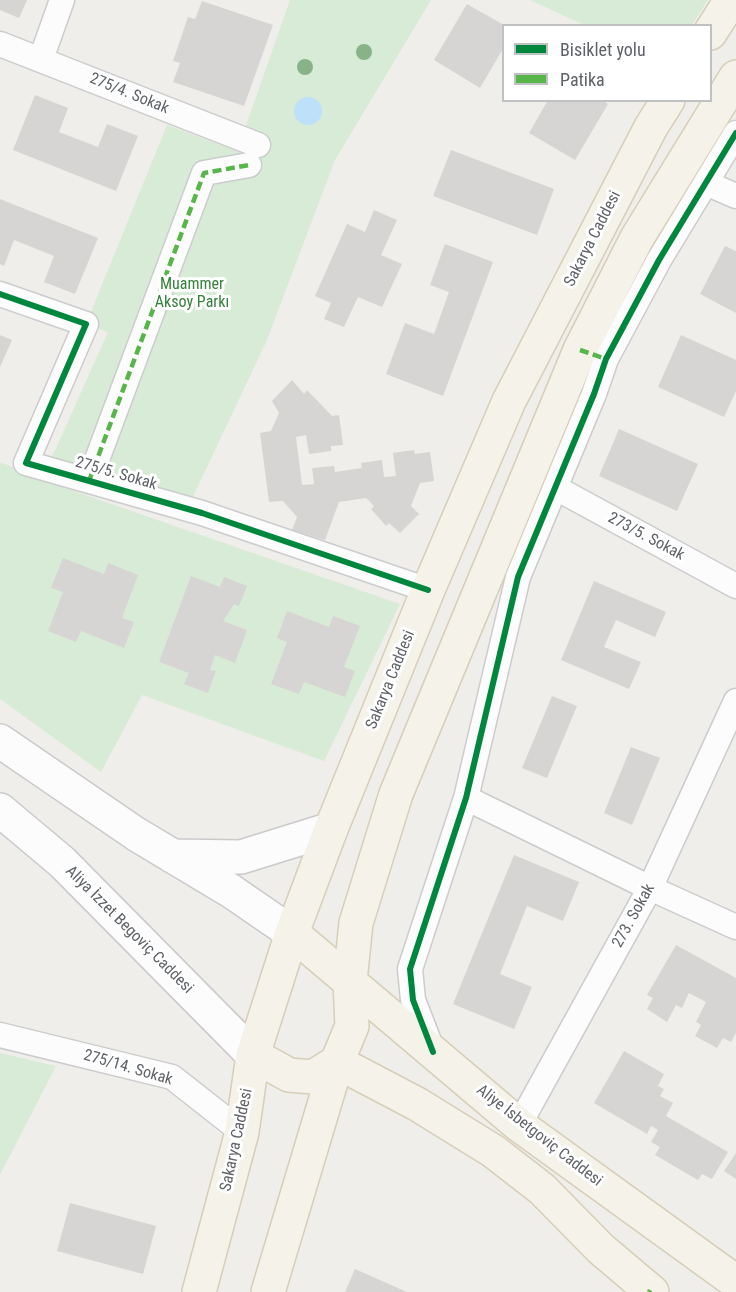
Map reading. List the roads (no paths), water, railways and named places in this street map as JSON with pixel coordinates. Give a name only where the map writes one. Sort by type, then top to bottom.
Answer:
[{"type":"main road","points":[[712,31],[732,0]]},
{"type":"main road","points":[[268,1292],[337,1062],[352,1026],[350,981],[356,923],[396,794],[593,355],[637,238],[736,77]]},
{"type":"main road","name":"Sakarya Caddesi","points":[[199,1292],[242,1131],[254,1055],[292,933],[331,829],[428,590],[509,401],[645,138],[667,102]]},
{"type":"main road","points":[[0,741],[292,933]]},
{"type":"main road","name":"Aliya İzzet Begoviç Caddesi","points":[[0,810],[62,862],[254,1055]]},
{"type":"main road","points":[[172,856],[241,857],[331,829]]},
{"type":"main road","name":"Aliye İsbetgoviç Caddesi","points":[[292,933],[519,1125],[736,1282]]},
{"type":"main road","points":[[254,1055],[289,1075],[313,1077],[337,1062]]},
{"type":"main road","points":[[337,1062],[417,1104],[493,1151],[542,1189],[601,1250],[650,1291]]},
{"type":"street","points":[[41,59],[62,0]]},
{"type":"street","name":"275/4. Sokak","points":[[0,44],[41,59],[254,155],[204,173],[89,481]]},
{"type":"street","points":[[433,1052],[413,1000],[410,969],[466,798],[518,577],[556,488],[593,355],[659,260],[736,133]]},
{"type":"street","points":[[706,183],[736,196]]},
{"type":"street","name":"275/5. Sokak","points":[[0,294],[86,324],[26,463],[202,513],[428,590]]},
{"type":"street","name":"273/5. Sokak","points":[[556,488],[736,586]]},
{"type":"street","name":"273. Sokak","points":[[519,1125],[650,888],[736,701]]},
{"type":"street","points":[[466,798],[650,888],[736,927]]},
{"type":"street","name":"275/14. Sokak","points":[[0,1035],[172,1077],[242,1131]]},
{"type":"water","points":[[308,97],[318,101],[322,111],[318,121],[308,125],[298,121],[294,111],[298,101]]},
{"type":"park label","name":"Muammer Aksoy Parkı","points":[[192,294]]}]
